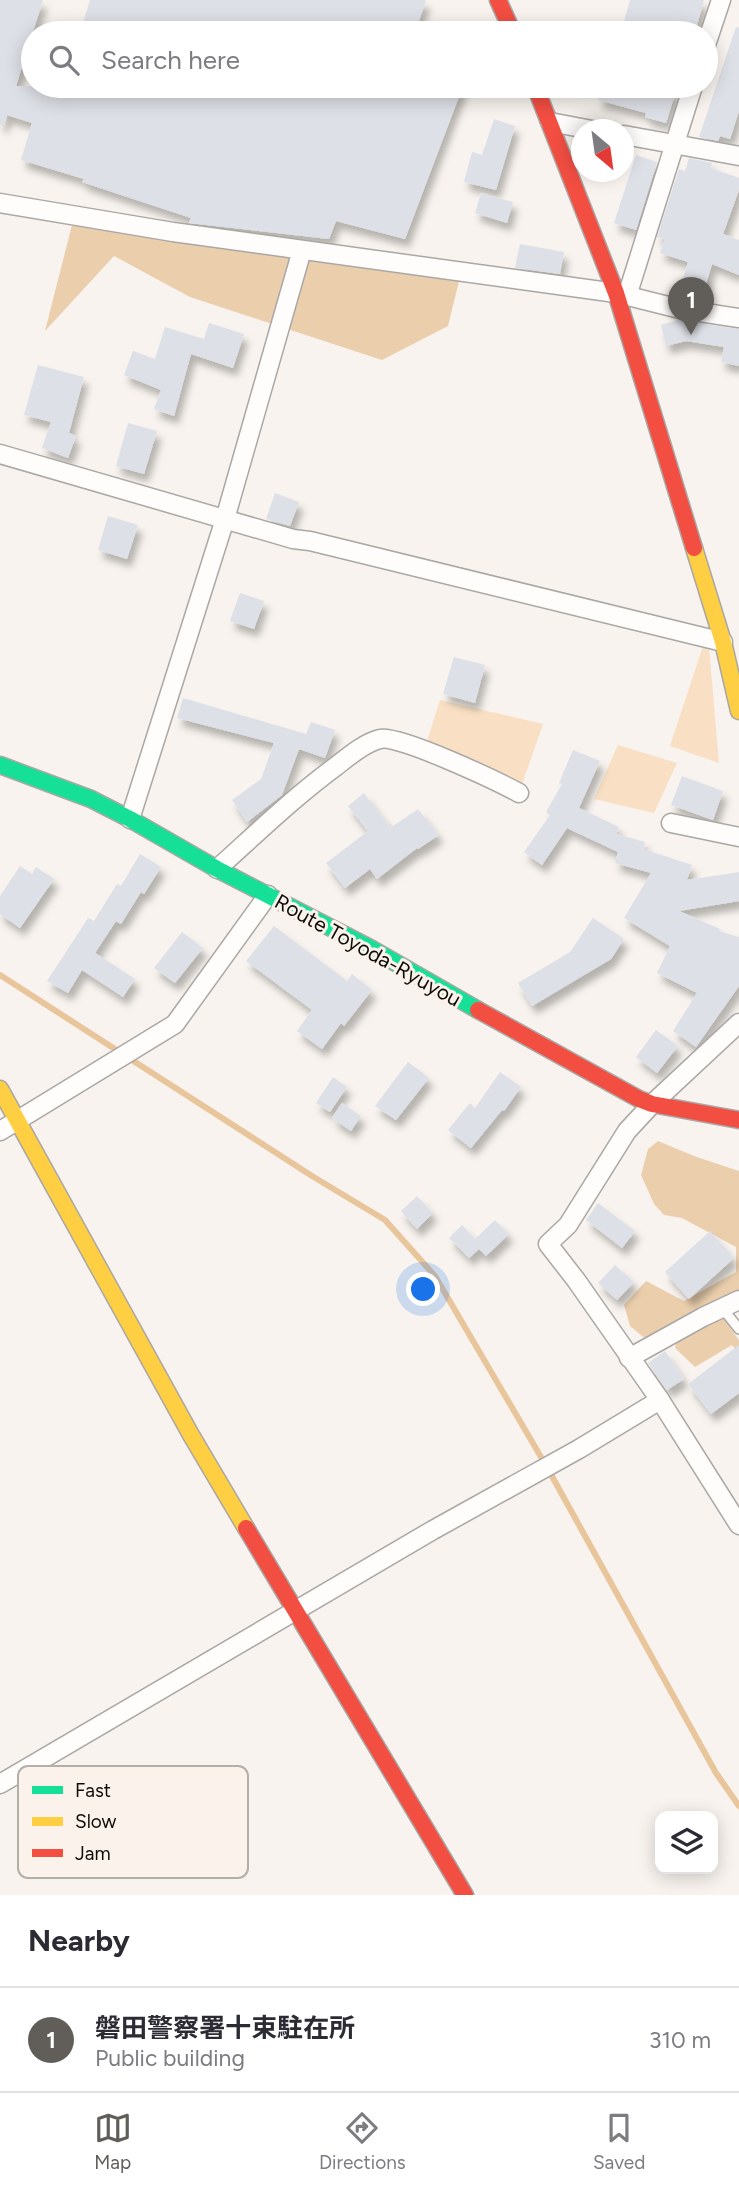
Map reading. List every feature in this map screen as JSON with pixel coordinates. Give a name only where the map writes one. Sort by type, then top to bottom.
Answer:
[{"type":"street","points":[[498,0],[508,21]]},
{"type":"street","points":[[713,21],[720,0]]},
{"type":"street","points":[[540,98],[621,295],[723,642],[739,711]]},
{"type":"street","points":[[621,295],[688,98]]},
{"type":"street","points":[[550,122],[571,126]]},
{"type":"street","points":[[634,137],[739,156]]},
{"type":"street","points":[[0,203],[173,232],[621,295],[680,309],[739,318]]},
{"type":"street","points":[[130,819],[225,519],[302,250]]},
{"type":"street","points":[[0,454],[293,539],[723,642]]},
{"type":"street","points":[[218,869],[299,794],[356,751],[382,738],[404,742],[495,779],[519,793]]},
{"type":"street","name":"Route Toyoda-Ryuyou","points":[[0,765],[91,799],[130,819],[218,869],[370,948],[545,1049],[652,1104],[739,1120]]},
{"type":"street","points":[[671,823],[739,837]]},
{"type":"street","points":[[0,1131],[175,1024],[268,895]]},
{"type":"street","points":[[737,1516],[660,1400],[548,1244],[568,1225],[627,1131],[739,1023]]},
{"type":"street","points":[[0,1089],[191,1435],[465,1895]]},
{"type":"street","points":[[629,1358],[731,1304]]},
{"type":"street","points":[[31,1766],[660,1400]]},
{"type":"street","points":[[0,1784],[18,1773]]},
{"type":"lane","points":[[731,1304],[739,1329]]},
{"type":"shaded area","points":[[73,221],[461,273],[448,326],[382,360],[190,297],[114,256],[45,331]]},
{"type":"shaded area","points":[[704,643],[709,648],[719,763],[670,746]]},
{"type":"shaded area","points":[[440,700],[543,724],[519,793],[424,751]]},
{"type":"shaded area","points":[[618,745],[677,763],[654,813],[594,799]]},
{"type":"shaded area","points":[[658,1141],[739,1171],[739,1297],[647,1340],[630,1326],[624,1305],[646,1281],[684,1301],[736,1272],[736,1247],[682,1218],[664,1215],[654,1204],[641,1175],[648,1149]]},
{"type":"shaded area","points":[[721,1315],[739,1340],[739,1354],[732,1345],[695,1367],[675,1348],[677,1339]]},
{"type":"building","points":[[0,0],[43,0],[36,21],[21,21],[21,70],[16,86],[21,86],[21,98],[458,98],[405,239],[336,221],[329,239],[189,223],[191,218],[82,182],[84,179],[21,160],[32,123],[7,115],[4,125],[0,125]]},
{"type":"building","points":[[90,0],[426,0],[419,21],[84,21]]},
{"type":"building","points":[[630,0],[704,0],[698,21],[624,21]]},
{"type":"building","points":[[736,27],[739,28],[739,111],[730,139],[720,136],[718,141],[699,137],[712,98],[718,98],[718,81]]},
{"type":"building","points":[[674,98],[666,123],[645,117],[646,113],[598,100]]},
{"type":"building","points":[[494,119],[515,126],[496,190],[464,182],[472,152],[482,155]]},
{"type":"building","points":[[636,155],[657,162],[636,230],[614,223],[627,182],[634,182]]},
{"type":"building","points":[[689,158],[712,163],[711,168],[739,178],[739,190],[723,234],[739,240],[739,275],[712,264],[706,284],[683,278],[688,262],[660,253],[665,239],[657,237],[679,169],[685,171]]},
{"type":"building","points":[[481,193],[513,202],[507,223],[475,213]]},
{"type":"building","points":[[520,244],[564,252],[560,274],[515,268]]},
{"type":"building","points":[[678,320],[739,329],[739,366],[721,362],[724,347],[686,341],[666,346],[661,325]]},
{"type":"building","points":[[209,323],[244,334],[233,368],[191,354],[174,416],[154,409],[161,390],[124,375],[133,351],[155,359],[165,327],[204,339]]},
{"type":"building","points":[[38,365],[84,377],[69,433],[76,436],[68,458],[42,448],[51,422],[24,415]]},
{"type":"building","points":[[128,423],[157,431],[144,474],[116,466]]},
{"type":"building","points":[[275,493],[299,502],[290,526],[266,519]]},
{"type":"building","points":[[108,516],[138,525],[127,559],[98,550]]},
{"type":"building","points":[[240,593],[264,601],[254,629],[230,621]]},
{"type":"building","points":[[454,657],[485,665],[475,703],[443,694]]},
{"type":"building","points":[[183,698],[306,734],[311,722],[335,730],[325,758],[299,749],[282,795],[247,822],[232,800],[261,779],[274,743],[177,718]]},
{"type":"building","points":[[573,750],[600,761],[579,808],[619,827],[616,834],[645,842],[643,849],[692,865],[687,880],[739,872],[739,901],[679,911],[720,929],[719,931],[739,937],[739,986],[696,1047],[673,1031],[697,993],[657,973],[670,946],[624,918],[651,873],[615,863],[618,852],[567,828],[542,865],[524,852],[550,815],[546,812],[562,784],[559,783]]},
{"type":"building","points":[[682,776],[723,791],[713,820],[671,805]]},
{"type":"building","points":[[364,793],[388,825],[390,823],[393,826],[418,809],[439,835],[417,848],[377,879],[370,869],[345,888],[326,863],[368,831],[348,806]]},
{"type":"building","points":[[140,854],[161,867],[121,924],[116,921],[95,953],[135,979],[123,997],[82,970],[68,993],[47,981],[88,918],[94,921],[117,884],[121,886]]},
{"type":"building","points":[[20,866],[32,874],[36,867],[54,879],[20,928],[0,914],[0,896]]},
{"type":"building","points":[[593,918],[624,939],[611,959],[532,1006],[518,983],[570,952]]},
{"type":"building","points":[[274,926],[347,981],[352,974],[372,990],[344,1026],[341,1023],[322,1049],[297,1031],[312,1010],[246,961]]},
{"type":"building","points":[[182,932],[203,948],[175,983],[154,968]]},
{"type":"building","points":[[656,1030],[678,1046],[657,1073],[636,1057]]},
{"type":"building","points":[[408,1062],[429,1078],[396,1120],[375,1106]]},
{"type":"building","points":[[500,1072],[521,1087],[471,1148],[448,1130],[470,1103],[475,1108]]},
{"type":"building","points":[[333,1077],[347,1087],[330,1112],[316,1103]]},
{"type":"building","points":[[342,1103],[361,1116],[351,1131],[332,1118]]},
{"type":"building","points":[[417,1196],[433,1213],[417,1229],[401,1211]]},
{"type":"building","points":[[598,1203],[635,1231],[622,1248],[586,1220]]},
{"type":"building","points":[[495,1220],[509,1234],[486,1256],[479,1249],[469,1258],[449,1238],[462,1225],[475,1239]]},
{"type":"building","points":[[710,1231],[734,1258],[689,1299],[665,1272]]},
{"type":"building","points":[[615,1265],[634,1282],[617,1300],[598,1283]]},
{"type":"building","points":[[739,1345],[739,1393],[711,1414],[688,1384]]},
{"type":"building","points":[[665,1351],[684,1379],[667,1390],[648,1363]]},
{"type":"waterway","points":[[0,975],[385,1220],[435,1276],[548,1469],[716,1773],[739,1806]]},
{"type":"traffic: fast","points":[[0,765],[91,799],[217,869],[370,948],[478,1010]]},
{"type":"traffic: slow","points":[[694,548],[723,642],[739,711]]},
{"type":"traffic: slow","points":[[0,1089],[191,1435],[246,1528]]},
{"type":"traffic: jam","points":[[498,0],[508,21]]},
{"type":"traffic: jam","points":[[540,98],[616,293],[694,548]]},
{"type":"traffic: jam","points":[[478,1010],[639,1099],[652,1104],[739,1120]]},
{"type":"traffic: jam","points":[[246,1528],[465,1895]]},
{"type":"place","name":"磐田警察署十束駐在所","points":[[691,335]]}]
